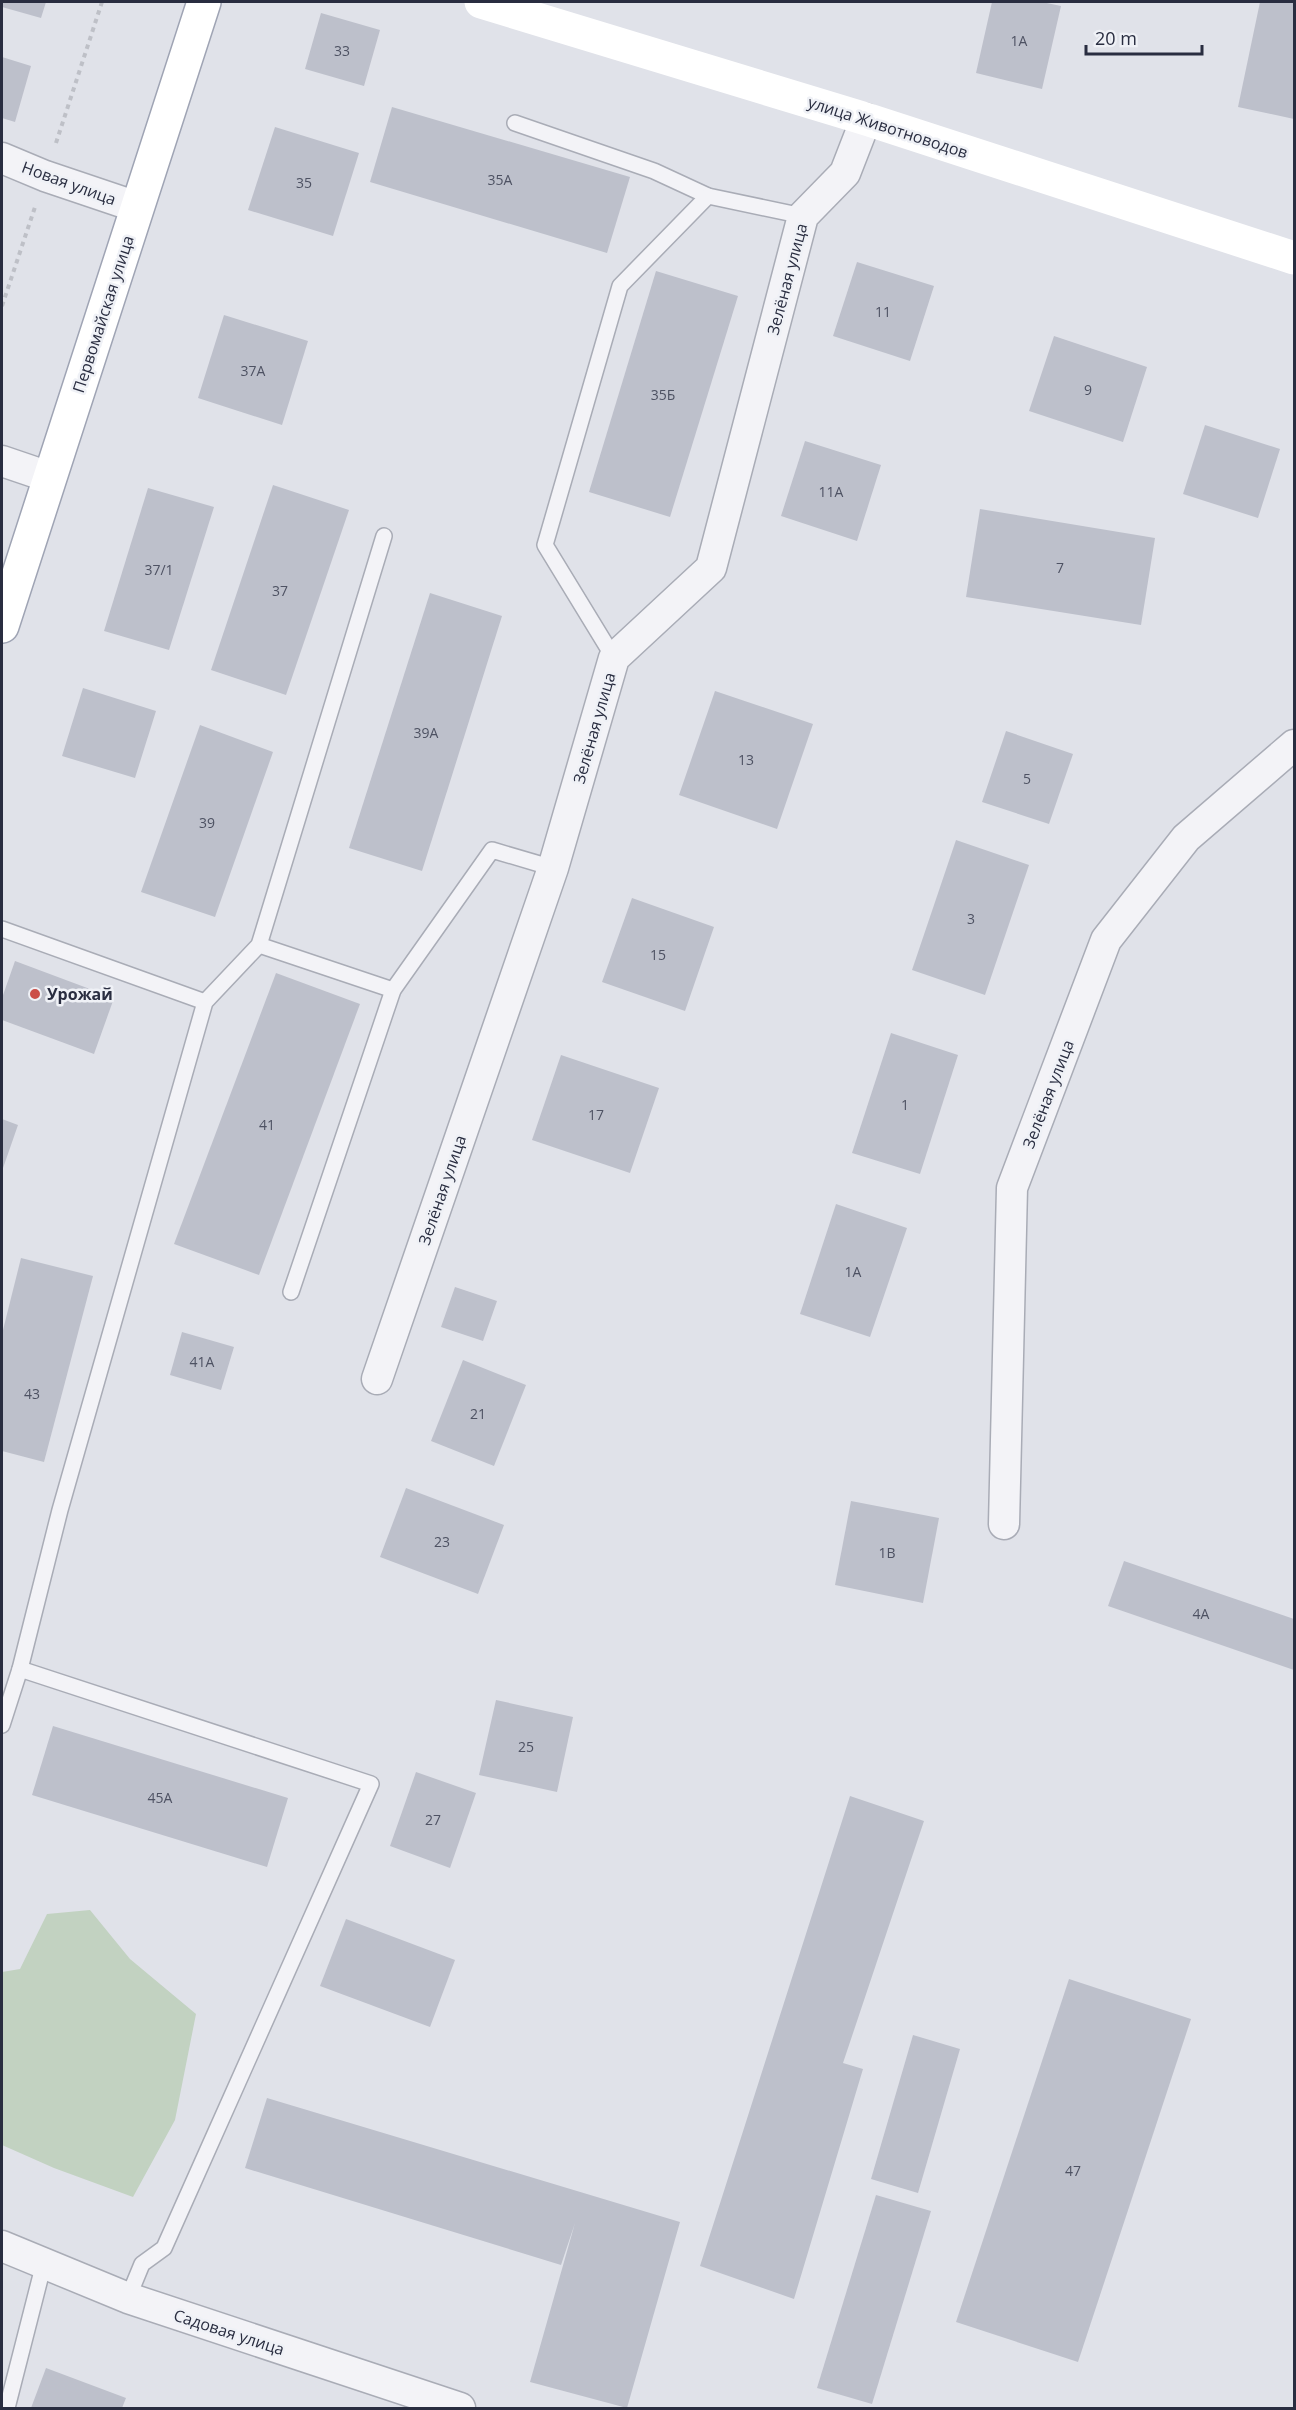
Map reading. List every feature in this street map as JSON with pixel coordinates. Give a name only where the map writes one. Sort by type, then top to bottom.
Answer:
[{"type":"main road","name":"Первомайская улица","points":[[2,626],[204,2]]},
{"type":"main road","name":"улица Животноводов","points":[[481,2],[866,120],[1294,258]]},
{"type":"street","name":"Зелёная улица","points":[[377,1379],[554,868],[614,658],[711,568],[803,216],[845,173],[866,120]]},
{"type":"street","name":"Новая улица","points":[[2,158],[45,176],[137,207]]},
{"type":"street","points":[[2,461],[50,477]]},
{"type":"street","name":"Зелёная улица","points":[[1004,1524],[1012,1188],[1106,940],[1186,838],[1294,745]]},
{"type":"street","name":"Садовая улица","points":[[2,2246],[128,2298],[460,2409]]},
{"type":"lane","points":[[515,123],[654,171],[708,196],[803,216]]},
{"type":"lane","points":[[614,658],[545,545],[620,286],[708,196]]},
{"type":"lane","points":[[2,1725],[20,1669],[60,1510],[204,1002],[259,945],[384,536]]},
{"type":"lane","points":[[291,1292],[393,990],[492,850],[554,868]]},
{"type":"lane","points":[[2,928],[204,1002]]},
{"type":"lane","points":[[259,945],[393,990]]},
{"type":"lane","points":[[20,1669],[371,1784],[164,2248],[142,2264],[128,2298]]},
{"type":"lane","points":[[6,2409],[44,2263]]},
{"type":"green space","points":[[90,1910],[130,1959],[196,2014],[175,2120],[133,2197],[54,2168],[2,2145],[2,1972],[20,1969],[47,1914]]},
{"type":"building","points":[[2,2],[46,2],[41,18],[2,7]]},
{"type":"building","points":[[992,2],[1042,2],[1061,6],[1042,89],[976,73]]},
{"type":"building","points":[[1260,2],[1294,2],[1294,119],[1238,107]]},
{"type":"building","points":[[321,13],[380,30],[364,86],[305,69]]},
{"type":"building","points":[[2,57],[31,66],[15,122],[2,118]]},
{"type":"building","points":[[392,107],[630,177],[607,253],[370,182]]},
{"type":"building","points":[[275,127],[359,153],[333,236],[248,210]]},
{"type":"building","points":[[857,262],[934,286],[910,361],[833,336]]},
{"type":"building","points":[[656,271],[738,296],[670,517],[589,492]]},
{"type":"building","points":[[224,315],[308,341],[282,425],[198,398]]},
{"type":"building","points":[[1054,336],[1147,367],[1123,442],[1029,411]]},
{"type":"building","points":[[1205,425],[1280,449],[1258,518],[1183,494]]},
{"type":"building","points":[[805,441],[881,465],[857,541],[781,516]]},
{"type":"building","points":[[273,485],[349,510],[286,695],[211,670]]},
{"type":"building","points":[[148,488],[214,507],[169,650],[104,631]]},
{"type":"building","points":[[980,509],[1155,538],[1141,625],[966,597]]},
{"type":"building","points":[[430,593],[502,616],[422,871],[349,848]]},
{"type":"building","points":[[83,688],[156,711],[135,778],[62,756]]},
{"type":"building","points":[[715,691],[813,724],[777,829],[679,795]]},
{"type":"building","points":[[200,725],[273,752],[215,917],[141,892]]},
{"type":"building","points":[[1006,731],[1073,754],[1049,824],[982,802]]},
{"type":"building","points":[[956,840],[1029,865],[985,995],[912,970]]},
{"type":"building","points":[[632,898],[714,927],[685,1011],[602,982]]},
{"type":"building","points":[[15,961],[114,998],[94,1054],[2,1020],[2,998]]},
{"type":"building","points":[[276,973],[360,1004],[259,1275],[174,1244]]},
{"type":"building","points":[[891,1033],[958,1055],[920,1174],[852,1153]]},
{"type":"building","points":[[561,1055],[659,1088],[630,1173],[532,1140]]},
{"type":"building","points":[[2,1119],[18,1125],[2,1171]]},
{"type":"building","points":[[836,1204],[907,1228],[870,1337],[800,1314]]},
{"type":"building","points":[[21,1258],[93,1276],[44,1462],[2,1451],[2,1334]]},
{"type":"building","points":[[455,1287],[497,1301],[483,1341],[441,1327]]},
{"type":"building","points":[[182,1332],[234,1347],[221,1390],[170,1375]]},
{"type":"building","points":[[463,1360],[526,1385],[494,1466],[431,1441]]},
{"type":"building","points":[[406,1488],[504,1525],[478,1594],[380,1557]]},
{"type":"building","points":[[851,1501],[939,1518],[923,1603],[835,1585]]},
{"type":"building","points":[[1124,1561],[1294,1619],[1294,1670],[1108,1606]]},
{"type":"building","points":[[496,1700],[573,1717],[557,1792],[479,1775]]},
{"type":"building","points":[[53,1726],[288,1798],[267,1867],[32,1795]]},
{"type":"building","points":[[416,1772],[476,1793],[450,1868],[390,1846]]},
{"type":"building","points":[[850,1796],[924,1821],[843,2063],[863,2069],[794,2299],[700,2266]]},
{"type":"building","points":[[346,1919],[455,1960],[430,2027],[320,1986]]},
{"type":"building","points":[[1069,1979],[1191,2019],[1078,2362],[956,2322]]},
{"type":"building","points":[[913,2035],[960,2049],[918,2193],[871,2179]]},
{"type":"building","points":[[267,2098],[680,2222],[627,2408],[530,2382],[575,2223],[561,2265],[245,2168]]},
{"type":"building","points":[[876,2195],[931,2211],[872,2404],[817,2388]]},
{"type":"building","points":[[46,2368],[126,2398],[122,2408],[31,2408]]},
{"type":"place","name":"Урожай","points":[[35,994]]}]
